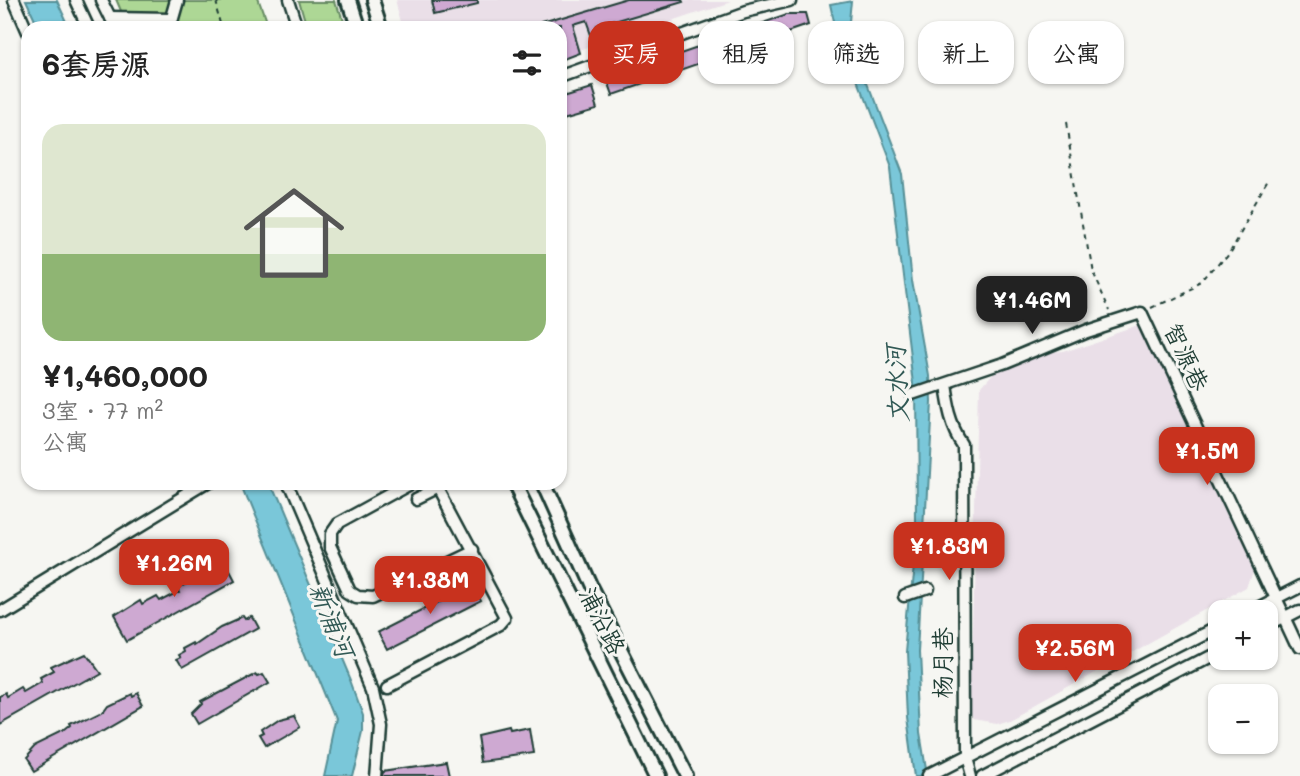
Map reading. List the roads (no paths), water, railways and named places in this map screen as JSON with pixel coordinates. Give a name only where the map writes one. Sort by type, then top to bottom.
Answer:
[{"type":"main road","points":[[348,0],[355,21]]},
{"type":"main road","points":[[373,0],[379,21]]},
{"type":"main road","name":"浦沿路","points":[[515,490],[656,776]]},
{"type":"main road","name":"浦沿路","points":[[545,490],[590,590],[685,776]]},
{"type":"street","points":[[14,0],[23,21]]},
{"type":"street","points":[[76,0],[86,21]]},
{"type":"street","points":[[101,0],[111,21]]},
{"type":"street","points":[[171,21],[177,0]]},
{"type":"street","points":[[288,0],[295,21]]},
{"type":"street","points":[[567,74],[743,11],[792,0]]},
{"type":"street","points":[[110,18],[146,21]]},
{"type":"street","name":"智源巷","points":[[940,387],[1142,312],[1300,649]]},
{"type":"street","points":[[913,395],[940,387]]},
{"type":"street","name":"杨月巷","points":[[940,387],[955,431],[964,445],[965,758],[970,776]]},
{"type":"street","points":[[0,610],[197,490]]},
{"type":"street","points":[[289,490],[373,687],[381,724],[377,776]]},
{"type":"street","points":[[399,490],[337,524],[330,534],[330,547],[350,590],[373,596],[472,549]]},
{"type":"street","points":[[416,499],[430,490]]},
{"type":"street","points":[[387,685],[502,625],[506,618],[440,490]]},
{"type":"street","points":[[1272,600],[1300,586]]},
{"type":"street","points":[[905,598],[925,591]]},
{"type":"street","points":[[1278,622],[1300,610]]},
{"type":"street","points":[[929,776],[1208,633]]},
{"type":"street","points":[[982,776],[1208,658]]},
{"type":"water","points":[[26,0],[57,0],[67,21],[36,21]]},
{"type":"water","points":[[853,1],[851,21],[835,21],[831,5]]},
{"type":"water","points":[[858,84],[868,84],[902,174],[913,280],[930,376],[931,402],[917,650],[921,734],[928,776],[916,776],[908,718],[905,651],[917,521],[916,383],[890,167]]},
{"type":"water","points":[[243,490],[271,490],[351,680],[363,713],[363,731],[352,776],[325,776],[337,721]]},
{"type":"water label","name":"文水河","points":[[897,384]]},
{"type":"water label","name":"新浦河","points":[[332,620]]}]
